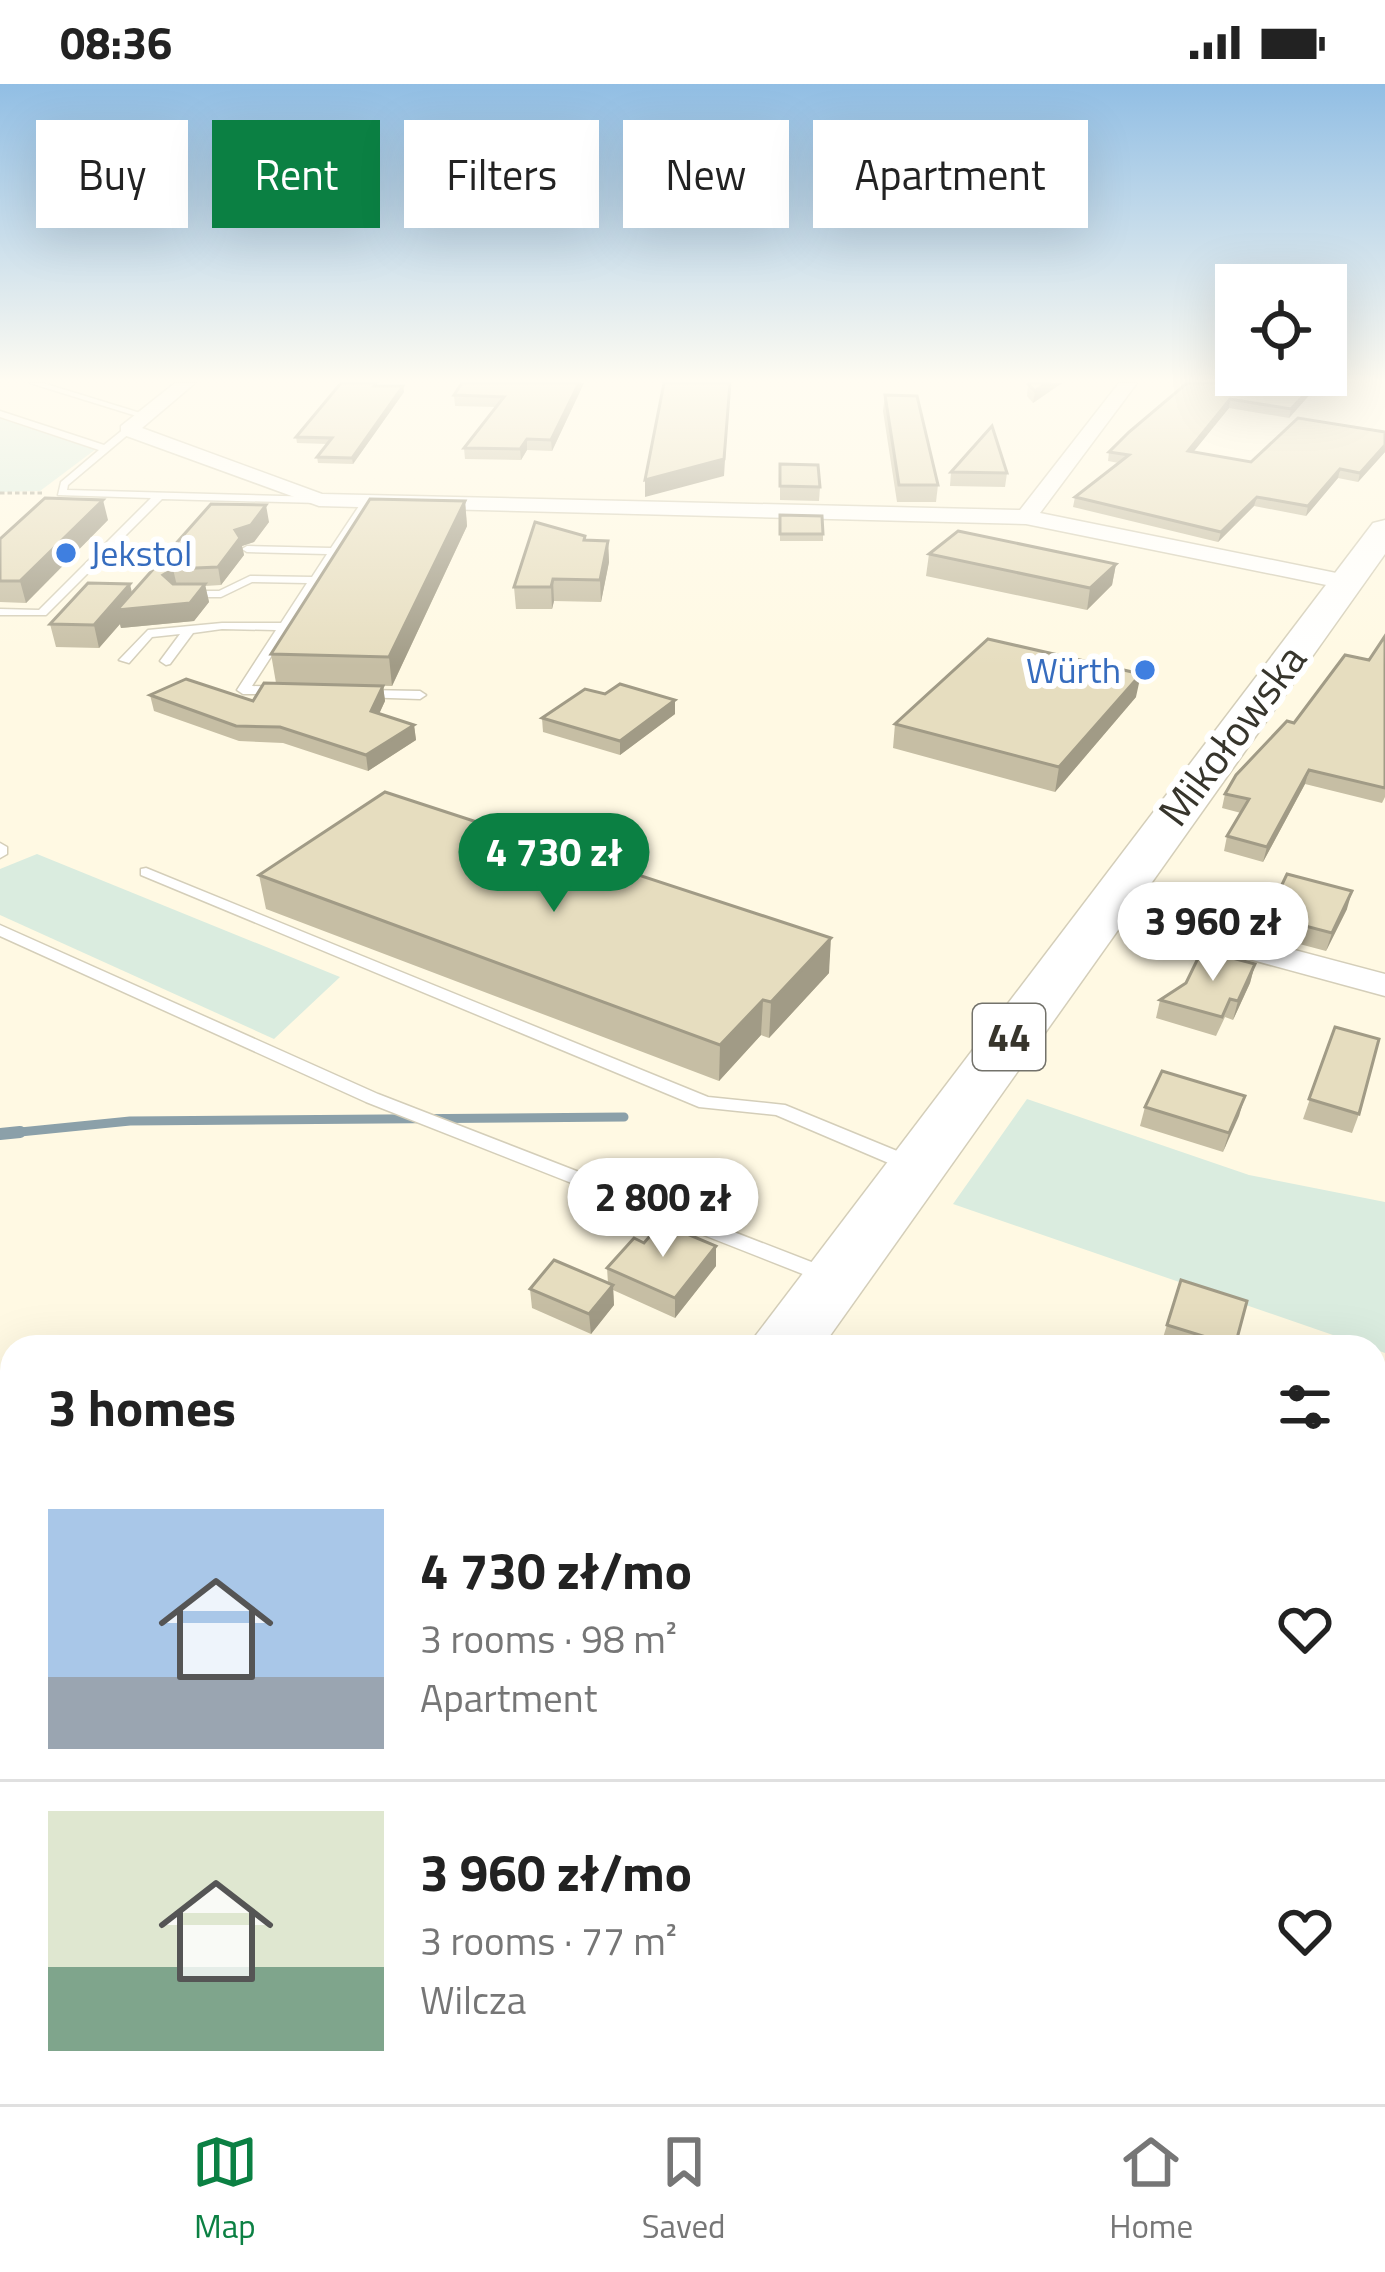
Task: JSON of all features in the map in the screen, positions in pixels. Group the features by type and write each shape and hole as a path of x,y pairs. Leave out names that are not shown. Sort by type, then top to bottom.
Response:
{"main road":[{"name":"Mikołowska","path":"793,1335 1385,530"}],"street":[{"path":"257,477 319,500 1026,517 1346,582"},
{"path":"1026,517 1054,477"},
{"path":"1102,909 1385,985"}],"lane":[{"path":"72,477 61,493 319,500"},
{"path":"0,612 42,614 158,497"},
{"path":"309,692 243,690 366,502"},
{"path":"247,549 334,551"},
{"path":"177,594 221,594 250,579 315,580"},
{"path":"125,660 148,634 284,628"},
{"path":"166,661 190,629"},
{"path":"353,693 420,695"},
{"path":"146,872 705,1103 778,1109 915,1166"},
{"path":"0,930 404,1110 834,1279"}],"path":[{"path":"0,493 61,493"}],"green space":[{"path":"0,477 58,477 40,491 0,492"},
{"path":"37,854 340,977 274,1039 0,915 0,869"},
{"path":"1027,1099 1249,1175 1385,1202 1385,1335 1333,1335 953,1204"}],"building":[{"path":"780,477 819,477 820,487 780,486"},
{"path":"898,477 936,477 938,485 899,485"},
{"path":"1100,477 1333,477 1308,506 1257,497 1221,532 1075,497"},
{"path":"45,498 103,500 20,581 0,581 0,539"},
{"path":"370,499 465,501 389,657 271,654"},
{"path":"211,504 266,505 251,525 235,530 240,538 218,567 173,569 163,575 173,584 205,584 190,603 117,610"},
{"path":"780,515 822,516 823,534 780,534"},
{"path":"535,522 585,536 584,540 608,541 600,580 553,579 551,587 514,587"},
{"path":"958,531 1116,564 1090,588 929,554"},
{"path":"88,583 130,584 94,625 50,624"},
{"path":"1385,636 1385,788 1309,770 1267,847 1227,836 1249,799 1225,794 1236,775 1287,721 1294,723 1345,655 1369,660"},
{"path":"988,639 1141,674 1059,767 895,724"},
{"path":"186,679 253,701 264,683 383,686 371,711 414,725 366,755 280,727 236,726 150,695"},
{"path":"620,684 675,700 620,741 542,718 585,689 605,694"},
{"path":"385,792 831,938 771,1002 763,1000 720,1045 259,875"},
{"path":"1287,874 1352,891 1332,933 1267,916"},
{"path":"1202,950 1255,964 1238,1001 1230,999 1222,1017 1160,1000 1186,983"},
{"path":"1335,1027 1379,1039 1359,1114 1309,1099"},
{"path":"1162,1071 1245,1096 1229,1133 1145,1107"},
{"path":"661,1223 716,1246 675,1298 607,1268 634,1238 644,1243"},
{"path":"554,1260 613,1285 589,1314 530,1289"},
{"path":"1181,1280 1247,1301 1238,1335 1199,1335 1167,1325"}],"waterway":[{"path":"0,1134 130,1121 624,1117"}],"place":[{"name":"Jekstol","path":"66,553"},
{"name":"Würth","path":"1145,670"}]}
